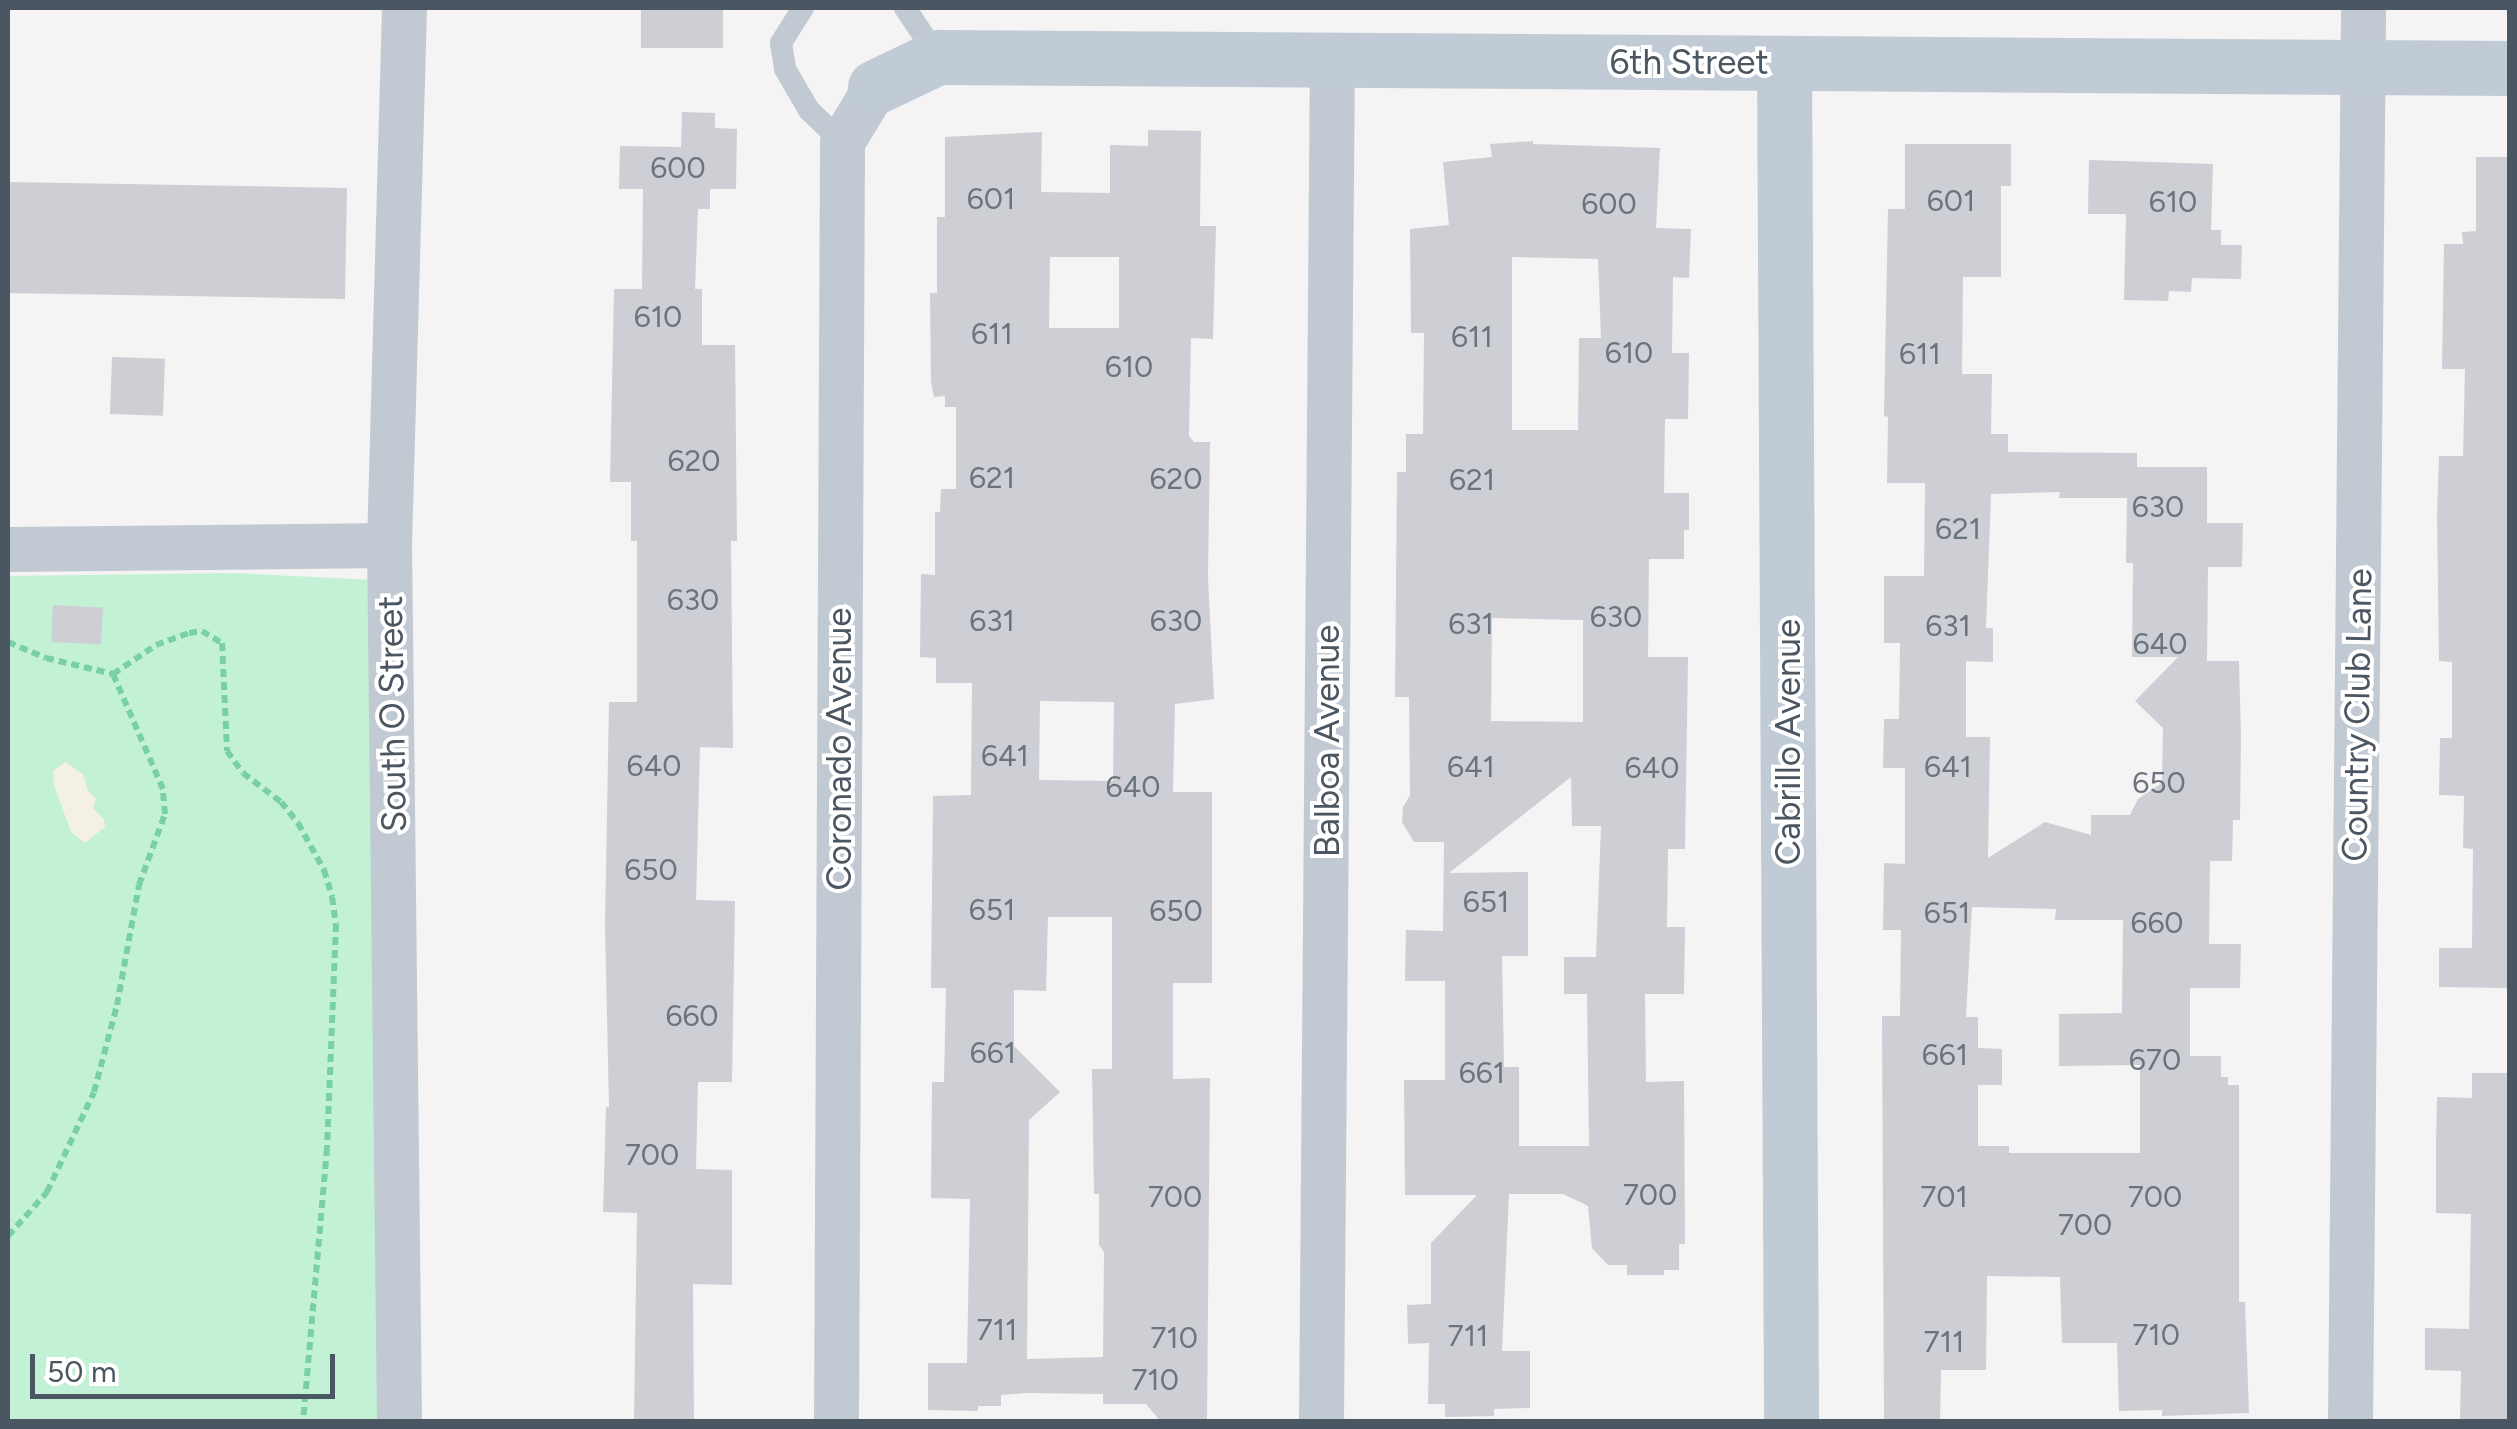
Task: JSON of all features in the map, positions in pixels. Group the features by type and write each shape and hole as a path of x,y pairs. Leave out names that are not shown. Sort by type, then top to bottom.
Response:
{"street":[{"name":"South O Street","path":"398,1422 390,545 404,8"},
{"name":"Country Club Lane","path":"2350,1422 2362,8"},
{"name":"6th Street","path":"875,87 938,57 2510,68"},
{"name":"Balboa Avenue","path":"1322,1422 1332,60"},
{"name":"Cabrillo Avenue","path":"1784,63 1791,1422"},
{"path":"842,142 875,87"},
{"name":"Coronado Avenue","path":"836,1422 842,142"},
{"path":"8,549 390,545"}],"lane":[{"path":"802,8 781,43 785,69 802,100 842,142"},
{"path":"905,8 938,57"}],"path":[{"path":"8,642 46,658 113,674 156,645 189,633 202,631 222,643 226,751 242,774 281,802 298,823 324,870 336,924 327,1148 303,1422"},
{"path":"8,1236 47,1192 94,1092 117,1005 138,884 164,814 163,789 113,674"}],"green space":[{"path":"236,573 373,580 387,1421 8,1421 8,576"}],"sand":[{"path":"65,762 83,774 88,791 96,798 93,808 104,820 105,827 85,843 71,832 54,785 53,771"}],"building":[{"path":"641,8 723,8 723,48 641,48"},
{"path":"682,112 715,113 715,128 737,129 736,189 710,189 710,209 698,209 695,289 702,289 702,345 735,345 737,541 731,541 733,748 700,747 696,900 735,901 732,1082 698,1082 696,1169 732,1170 732,1285 693,1284 694,1422 634,1422 637,1213 603,1212 609,1107 605,925 609,702 637,702 637,541 631,541 631,482 610,482 614,289 642,289 643,189 619,189 620,146 681,147"},
{"path":"1148,130 1201,131 1200,226 1216,226 1213,339 1191,338 1189,436 1194,442 1210,442 1208,577 1214,699 1175,704 1173,792 1212,792 1212,983 1173,983 1173,1079 1210,1078 1207,1422 1161,1422 1146,1404 1103,1404 1103,1394 1001,1395 1001,1406 978,1406 978,1411 928,1410 928,1363 967,1363 970,1199 931,1198 932,1082 944,1082 946,988 931,988 933,796 971,795 972,683 936,683 936,658 920,657 921,574 935,575 935,512 940,512 941,489 956,489 956,407 945,407 945,396 934,397 931,382 930,293 937,293 937,217 945,217 945,137 1042,132 1041,192 1110,193 1110,145 1148,146","holes":["1050,257 1119,257 1119,328 1049,328","1040,701 1114,702 1113,781 1039,780","1048,917 1112,917 1112,1069 1092,1069 1094,1194 1099,1194 1099,1245 1104,1252 1103,1357 1027,1359 1029,1120 1060,1092 1014,1046 1014,990 1046,991"]},
{"path":"1533,141 1660,148 1656,228 1691,229 1689,278 1673,277 1672,353 1689,353 1688,419 1665,419 1664,493 1689,493 1689,530 1684,530 1684,559 1649,559 1648,657 1688,657 1685,849 1668,849 1667,927 1685,927 1684,994 1645,994 1646,1082 1684,1081 1685,1244 1679,1244 1679,1270 1664,1270 1664,1275 1627,1275 1627,1265 1608,1265 1592,1248 1588,1206 1563,1194 1509,1194 1502,1351 1530,1351 1530,1408 1494,1409 1494,1416 1445,1417 1445,1404 1428,1404 1429,1343 1408,1344 1407,1305 1431,1304 1431,1243 1477,1195 1405,1195 1404,1080 1445,1080 1445,981 1405,981 1406,930 1443,931 1444,842 1414,842 1402,822 1403,807 1410,795 1409,697 1395,697 1397,472 1406,472 1406,434 1423,434 1424,333 1411,333 1410,229 1449,225 1443,162 1492,157 1490,144","holes":["1512,257 1598,259 1601,338 1579,338 1578,430 1512,430","1492,618 1583,620 1583,722 1491,721","1571,777 1572,826 1601,826 1596,957 1564,957 1564,994 1587,994 1589,1146 1519,1146 1519,1067 1504,1067 1502,956 1528,956 1528,872 1449,873"]},
{"path":"1905,144 2011,144 2011,186 2001,186 2001,277 1963,277 1962,374 1992,374 1991,434 2008,434 2008,452 2137,453 2137,467 2207,467 2207,523 2243,523 2242,567 2208,567 2207,661 2239,661 2240,820 2233,820 2232,861 2210,861 2209,944 2241,944 2240,988 2190,988 2190,1056 2221,1056 2221,1077 2228,1077 2228,1085 2239,1085 2239,1302 2245,1302 2249,1413 2162,1416 2162,1410 2119,1411 2117,1343 2062,1343 2060,1277 1987,1276 1986,1370 1941,1370 1940,1422 1884,1422 1882,1016 1900,1016 1901,930 1883,930 1884,863 1905,864 1905,768 1883,768 1884,719 1899,719 1900,643 1884,643 1884,576 1924,576 1925,483 1887,483 1888,417 1884,416 1888,209 1905,209","holes":["2060,492 2059,498 2127,498 2126,563 2133,563 2132,657 2178,657 2135,701 2163,728 2162,783 2138,799 2130,815 2091,815 2091,835 2045,822 1988,858 1990,737 1966,737 1966,661 1993,662 1993,628 1986,628 1991,494","1972,907 2056,909 2055,920 2123,920 2122,1013 2059,1014 2059,1066 2140,1065 2140,1153 2009,1153 2009,1146 1978,1146 1978,1085 2002,1085 2002,1049 1978,1048 1978,1017 1966,1017"]},
{"path":"2476,157 2510,157 2510,988 2439,987 2439,948 2472,948 2473,849 2463,848 2464,796 2439,795 2440,738 2452,738 2452,662 2439,661 2437,516 2439,456 2463,456 2465,369 2442,369 2444,244 2463,244 2462,232 2476,231"},
{"path":"2089,160 2213,164 2211,230 2221,230 2221,245 2242,245 2241,279 2192,278 2191,292 2169,291 2168,301 2124,300 2126,214 2088,214"},
{"path":"8,182 347,188 345,299 8,293"},
{"path":"112,357 165,359 163,416 110,414"},
{"path":"53,605 103,608 101,645 51,642"},
{"path":"2472,1073 2510,1073 2510,1420 2460,1420 2461,1371 2425,1370 2425,1328 2469,1329 2471,1214 2436,1213 2436,1143 2437,1097 2472,1098"}]}
